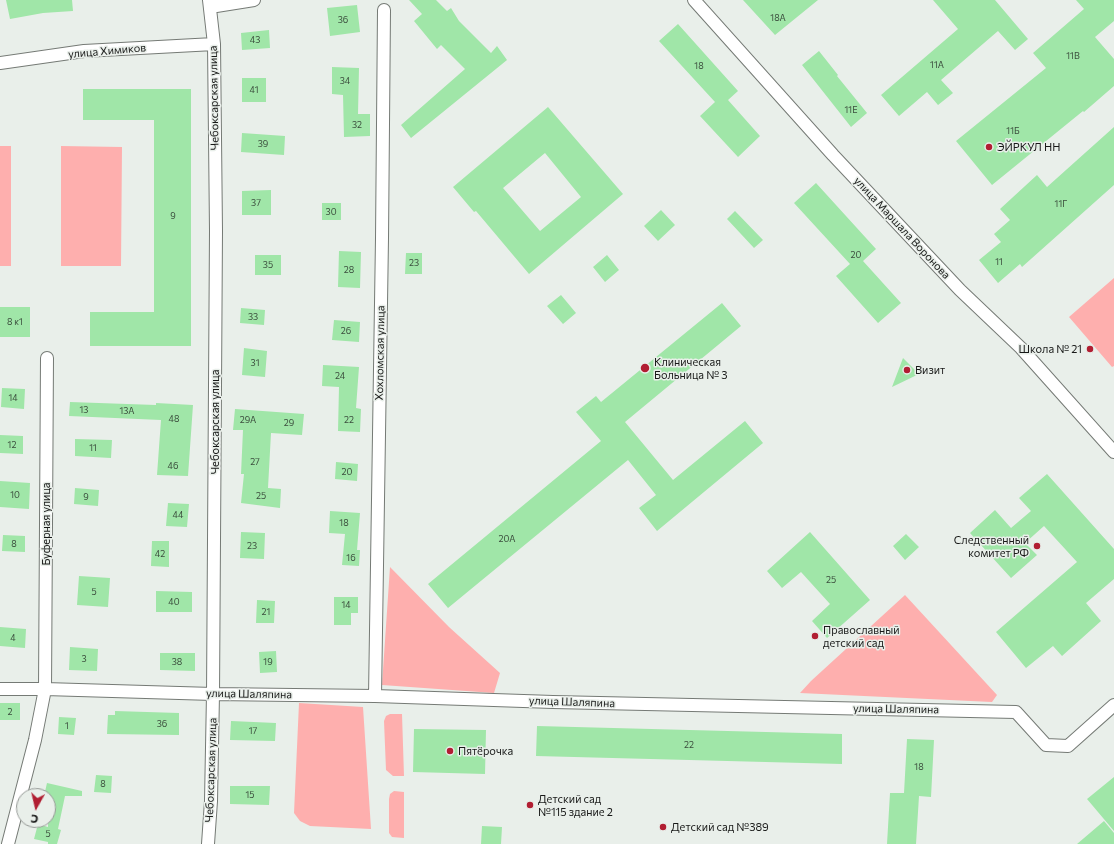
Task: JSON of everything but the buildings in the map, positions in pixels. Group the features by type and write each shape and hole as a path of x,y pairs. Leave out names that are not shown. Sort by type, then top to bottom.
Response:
{"street":[{"path":"209,4 254,0"},
{"name":"улица Маршала Воронова","path":"694,0 833,156 960,290 1022,348 1114,452"},
{"name":"Чебоксарская улица","path":"208,844 211,801 213,694 216,231 214,44 209,4"},
{"name":"Хохломская улица","path":"375,696 384,10"},
{"name":"улица Химиков","path":"0,63 84,52 214,44"},
{"name":"Буферная улица","path":"8,844 35,740 45,689 47,358"},
{"name":"улица Шаляпина","path":"0,690 45,689 213,694 375,696 576,703 1016,712 1046,745 1068,746 1114,705"}],"shaded area":[{"path":"0,146 11,146 11,266 0,266"},
{"path":"61,146 122,147 121,266 61,266"},
{"path":"1114,278 1114,366 1112,367 1069,317"},
{"path":"390,567 449,627 500,673 494,693 382,685"},
{"path":"905,595 997,695 992,702 800,693 811,681"},
{"path":"299,703 363,707 371,829 310,826 300,821 294,813"},
{"path":"390,714 402,714 404,776 393,776 386,770 384,721 386,716"},
{"path":"394,791 404,792 404,838 392,837 389,833 389,799 390,794"}],"place":[{"name":"ЭЙРКУЛ НН","path":"989,147"},
{"name":"Школа № 21","path":"1090,349"},
{"name":"Клиническая Больница № 3","path":"645,368"},
{"name":"Визит","path":"907,370"},
{"name":"Следственный комитет РФ","path":"1037,546"},
{"name":"Православный детский сад","path":"815,636"},
{"name":"Пятёрочка","path":"450,751"},
{"name":"Детский сад №115 здание 2","path":"530,805"},
{"name":"Детский сад №389","path":"663,827"}]}
